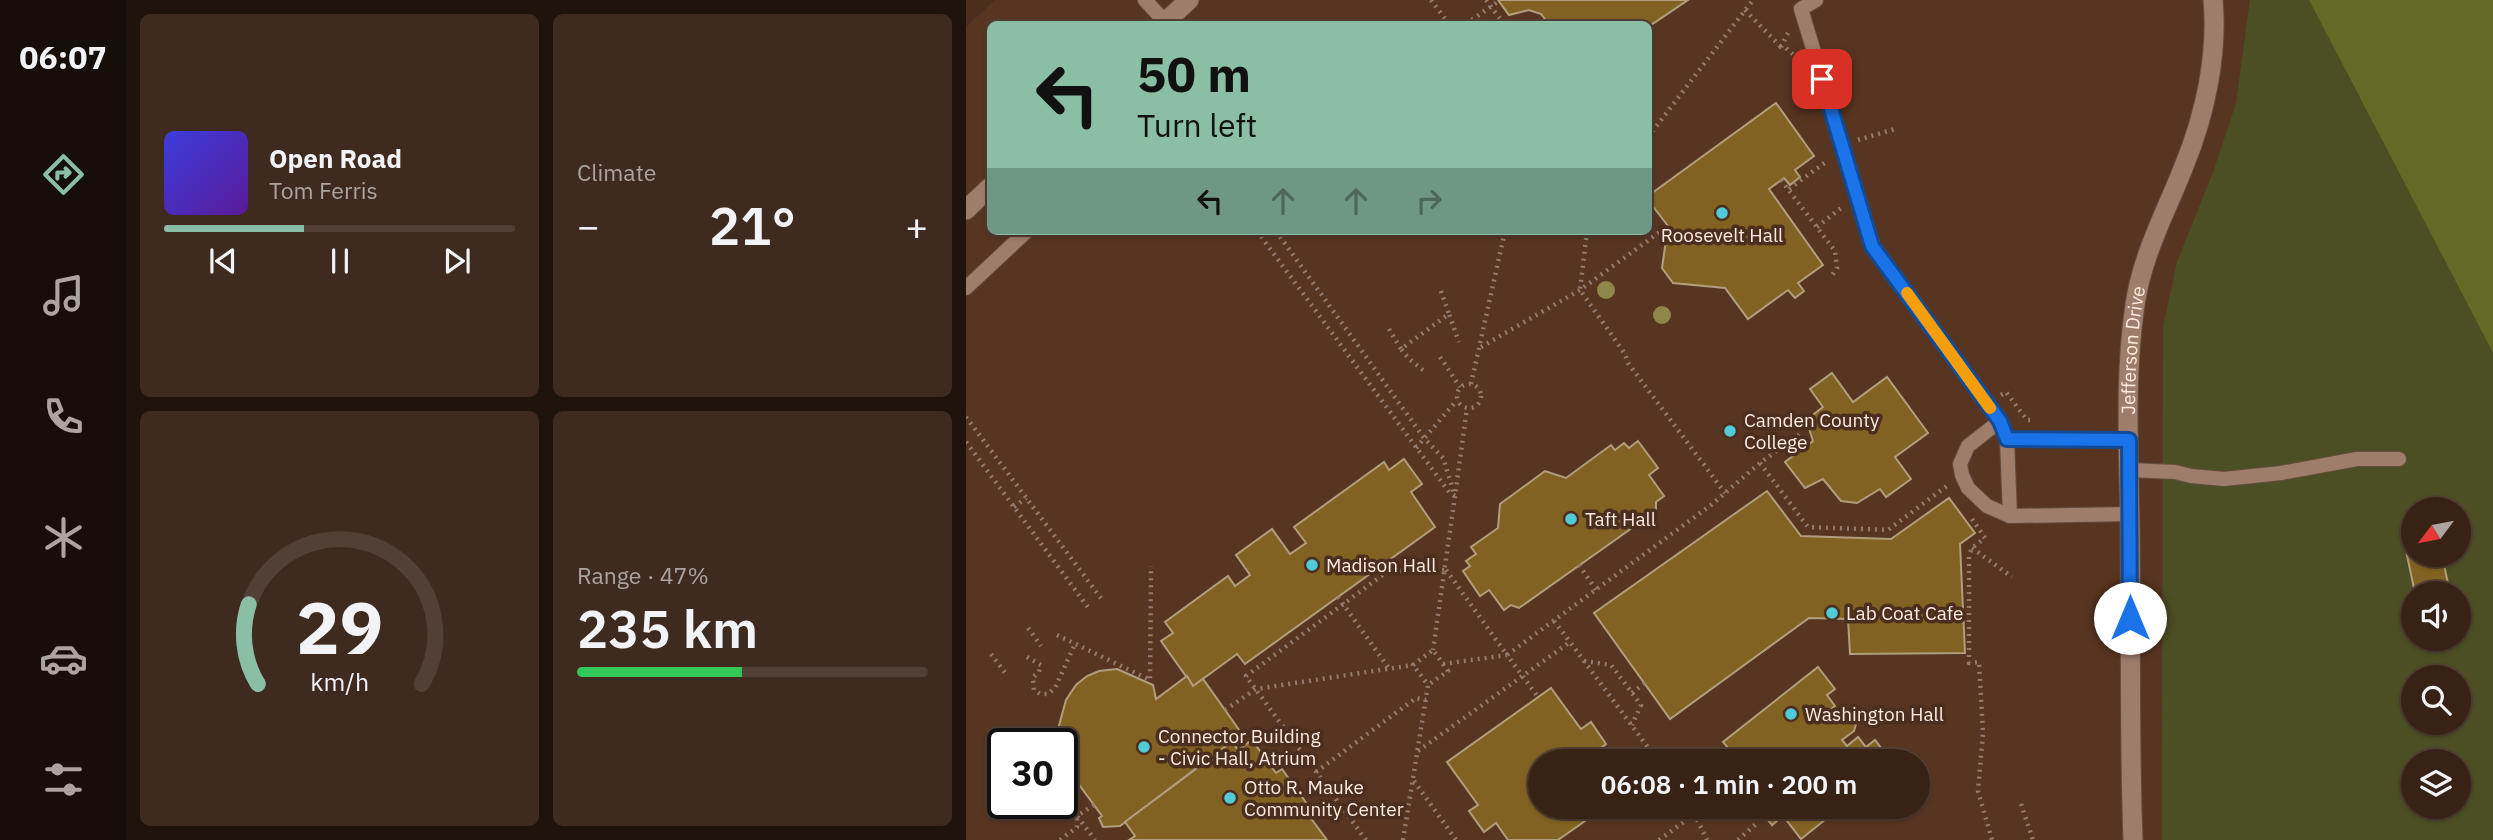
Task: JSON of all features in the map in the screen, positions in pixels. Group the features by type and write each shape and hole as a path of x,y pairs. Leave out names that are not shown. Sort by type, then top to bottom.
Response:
{"street":[{"path":"1168,21 1189,0"},
{"name":"Jefferson Drive","path":"2133,840 2129,470 2131,343 2135,304 2144,266 2199,121 2210,66 2213,0"},
{"path":"966,210 987,190"}],"lane":[{"path":"1145,0 1162,21"},
{"path":"1816,0 1801,9 1872,246 2000,421 2007,439 2010,516"},
{"path":"966,288 1023,235"},
{"path":"2000,421 1968,446 1960,464 1965,482 1977,499 2010,516 2130,514"},
{"path":"2007,439 2129,440"},
{"path":"2129,470 2175,472 2224,479 2281,473 2357,459 2399,459"}],"path":[{"path":"1431,0 1447,21"},
{"path":"1486,0 1502,21"},
{"path":"1652,132 1753,0"},
{"path":"1470,21 1499,1"},
{"path":"1745,10 1781,47"},
{"path":"1782,180 1835,251 1837,268 1831,277"},
{"path":"1480,347 1580,290 1668,226"},
{"path":"1260,235 1416,448 1449,492 1455,496"},
{"path":"1279,235 1424,438 1443,458 1455,496"},
{"path":"1471,384 1504,235"},
{"path":"1587,235 1580,290 1636,373 1726,493"},
{"path":"1441,291 1459,342"},
{"path":"1401,349 1449,314"},
{"path":"1389,329 1409,359 1423,370"},
{"path":"1440,356 1460,387"},
{"path":"1471,384 1480,389 1481,399 1474,407 1468,408 1460,404 1457,392 1460,387 1471,384"},
{"path":"1987,403 2006,392 2027,420 2040,420"},
{"path":"1416,448 1457,399"},
{"path":"1225,710 1256,689 1413,665 1433,650 1468,408"},
{"path":"966,417 1102,601"},
{"path":"1443,664 1507,655 1801,434"},
{"path":"966,442 1090,610"},
{"path":"1760,463 1808,527 1888,530 1949,487 1946,479"},
{"path":"1014,507 1027,498"},
{"path":"1971,517 1985,538 1972,548 1969,555 1969,663 1979,662 1983,733 1978,791 1992,840"},
{"path":"1972,548 2012,578"},
{"path":"1960,556 1969,555"},
{"path":"1579,565 1596,590"},
{"path":"1057,635 1150,680 1151,566"},
{"path":"1366,840 1246,676 1388,571 1446,570"},
{"path":"1446,570 1538,697"},
{"path":"1338,597 1390,670"},
{"path":"1554,621 1649,749"},
{"path":"1028,628 1041,646"},
{"path":"1418,751 1570,642"},
{"path":"1027,657 1041,665 1039,672 1033,677 1034,690 1048,694 1055,688 1075,644"},
{"path":"1428,685 1448,671 1433,650"},
{"path":"991,654 1006,674"},
{"path":"1584,661 1611,665 1641,705 1632,726"},
{"path":"1403,840 1428,685 1413,665"},
{"path":"1632,693 1645,683"},
{"path":"1316,772 1416,698 1426,700"},
{"path":"1413,780 1456,840"},
{"path":"2021,804 2033,840"},
{"path":"1078,815 1094,805"},
{"path":"1078,817 1095,840"},
{"path":"1060,840 1077,827 1077,819"},
{"path":"1659,840 1688,819"},
{"path":"1698,819 1707,840"},
{"path":"1738,840 1756,824"}],"shaded area":[{"name":"Camden County College","path":"995,0 2309,0 2493,353 2493,840 966,840 966,27"}],"green space":[{"path":"2250,0 2309,0 2493,353 2493,840 2162,840 2163,327 2177,262 2213,172 2236,103"},
{"path":"2309,0 2493,0 2493,353"}],"building":[{"path":"1498,0 1688,0 1652,24 1652,21 1547,21 1541,14 1529,10 1509,15"},
{"name":"Roosevelt Hall","path":"1776,103 1814,156 1795,170 1800,177 1790,185 1784,178 1769,189 1823,265 1798,283 1804,291 1795,298 1788,290 1748,319 1725,288 1673,283 1662,268 1668,226 1652,205 1652,193"},
{"path":"1832,373 1853,402 1887,377 1928,433 1895,457 1911,479 1886,497 1880,489 1857,503 1841,501 1823,479 1805,488 1785,462 1813,441 1808,425 1810,417 1823,407 1810,389"},
{"name":"Taft Hall","path":"1638,441 1658,468 1649,475 1664,496 1656,502 1656,511 1519,608 1511,605 1504,610 1489,590 1480,596 1463,571 1470,566 1466,561 1476,554 1471,547 1498,528 1500,504 1545,471 1566,478 1611,445 1615,450 1624,443 1629,448"},
{"name":"Madison Hall","path":"1404,459 1422,484 1411,492 1435,527 1245,664 1237,654 1193,686 1161,641 1173,633 1165,622 1228,576 1235,586 1250,575 1236,555 1272,529 1290,554 1306,543 1294,527 1384,462 1389,470"},
{"path":"1767,491 1801,536 1891,539 1949,498 1975,533 1960,544 1965,653 1850,654 1848,619 1809,618 1670,719 1594,613"},
{"path":"2409,567 2445,567 2447,581 2412,581"},
{"name":"Washington Hall","path":"1818,667 1835,689 1827,695 1835,706 1823,716 1829,723 1842,713 1851,715 1856,724 1854,731 1842,740 1847,746 1858,737 1866,747 1875,740 1882,749 1729,749 1723,742"},
{"name":"Connector Building - Civic Hall, Atrium","path":"1117,669 1153,685 1156,699 1187,676 1193,686 1203,679 1242,734 1120,826 1103,827 1099,818 1102,816 1078,783 1078,728 1058,728 1066,700 1076,685 1099,671"},
{"path":"1551,688 1581,729 1591,722 1606,744 1602,749 1528,749 1528,819 1588,819 1558,840 1508,840 1496,823 1484,832 1469,811 1478,805 1447,762"},
{"name":"Otto R. Mauke Community Center","path":"1252,740 1276,773 1282,769 1310,808 1307,813 1327,840 1129,840 1135,836 1125,822 1232,742 1238,750"},
{"path":"1767,819 1779,819 1772,825"},
{"path":"1785,819 1826,819 1801,839"}],"slow traffic":[{"path":"1907,293 1990,408"}],"place":[{"name":"Roosevelt Hall","path":"1722,213"},
{"name":"Camden County College","path":"1730,431"},
{"name":"Taft Hall","path":"1571,519"},
{"name":"Madison Hall","path":"1312,565"},
{"name":"Lab Coat Cafe","path":"1832,613"},
{"name":"Washington Hall","path":"1791,714"},
{"name":"Connector Building - Civic Hall, Atrium","path":"1144,747"},
{"name":"Otto R. Mauke Community Center","path":"1230,798"}],"route":[{"path":"1822,79 1872,246 2000,421 2007,439 2129,440 2130,618"}]}
